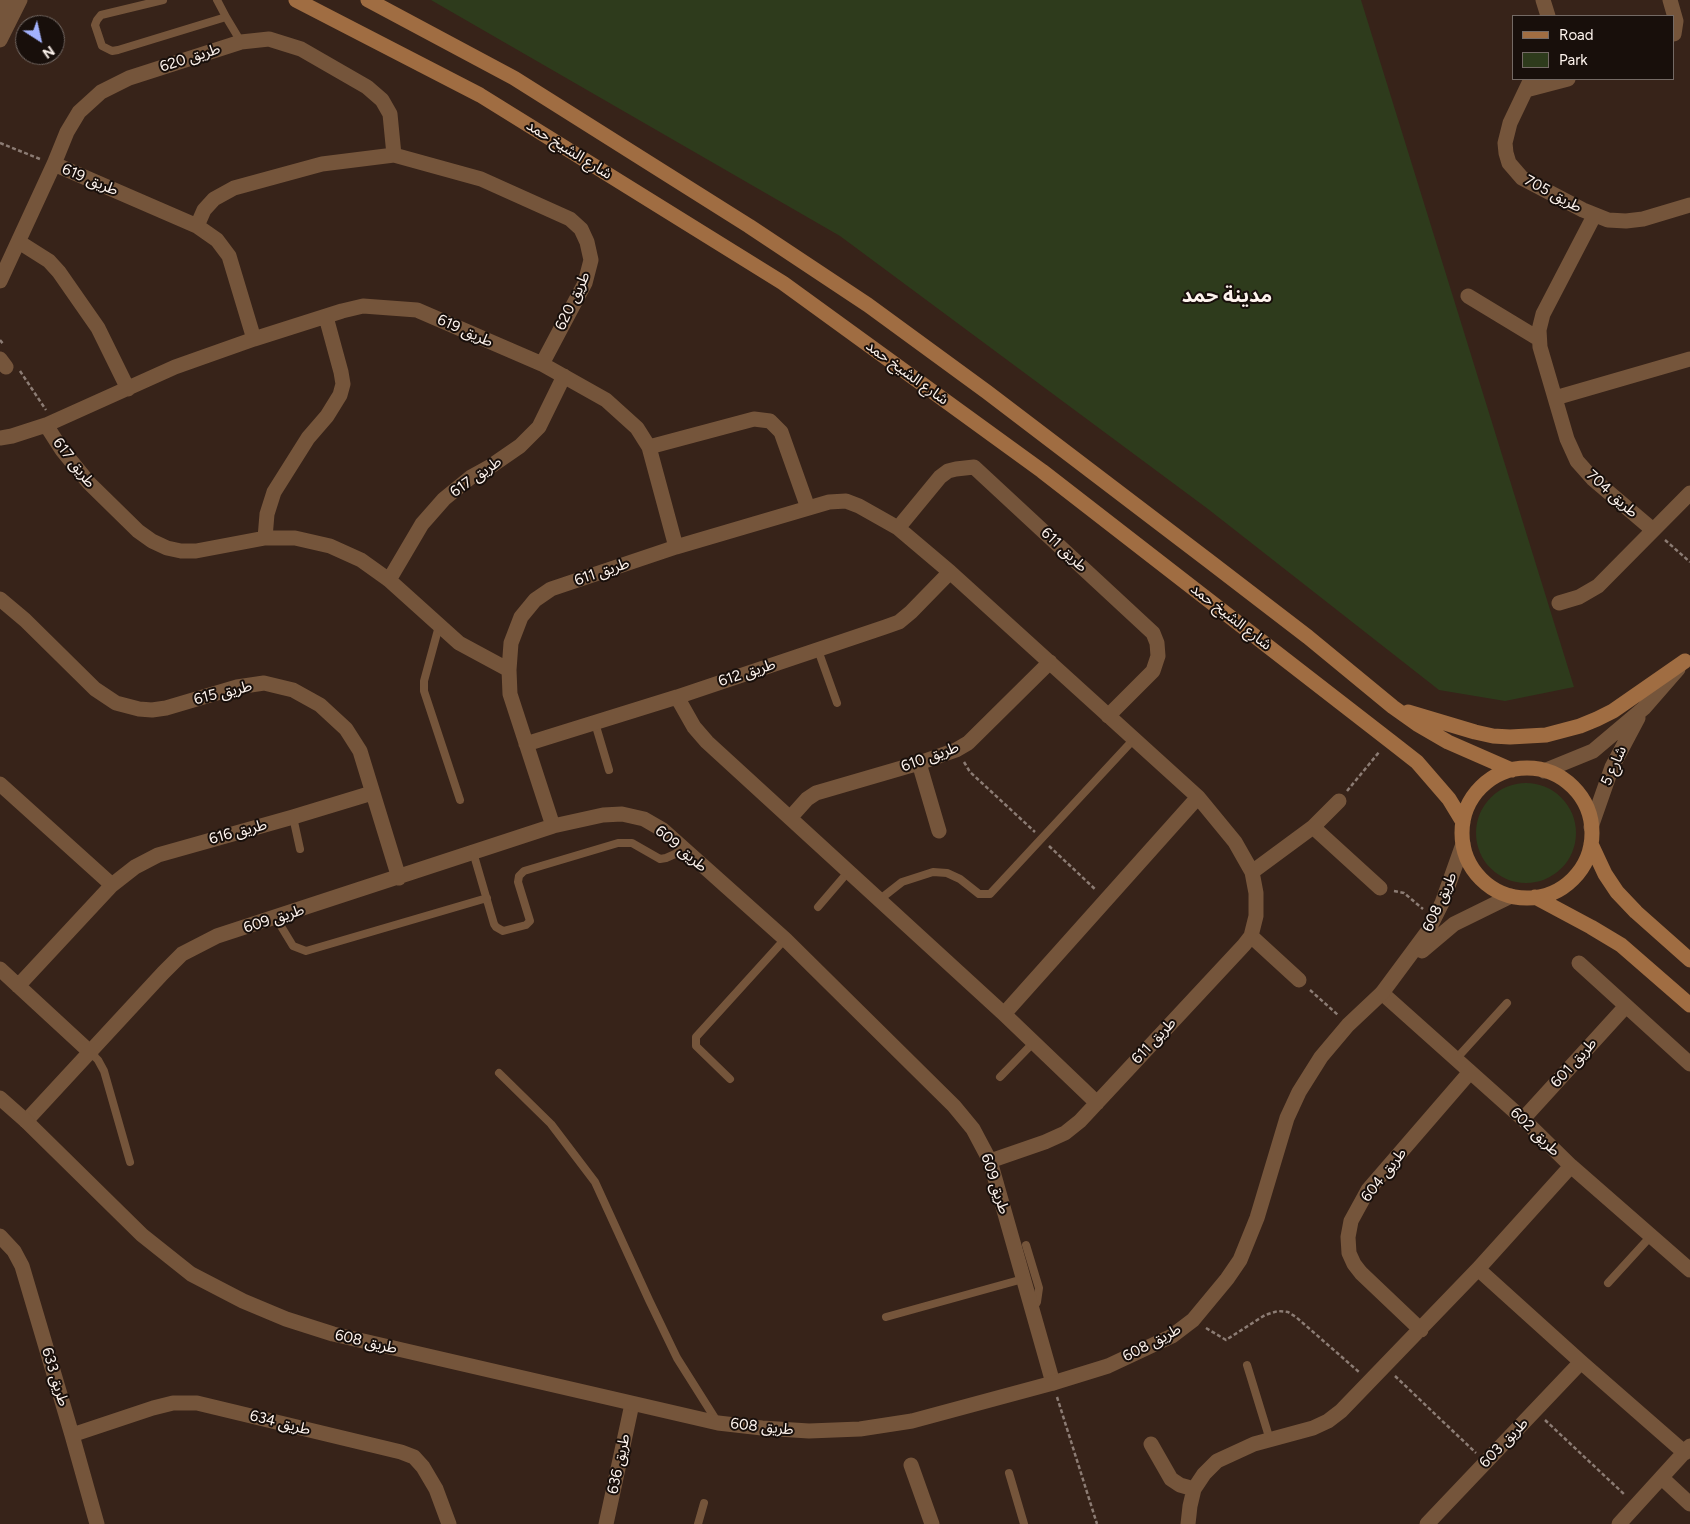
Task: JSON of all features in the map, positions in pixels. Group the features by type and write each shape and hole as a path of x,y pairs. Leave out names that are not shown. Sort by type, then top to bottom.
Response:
{"main road":[{"name":"شارع الشيخ حمد","path":"296,0 480,95 783,283 1042,471 1417,762 1449,799 1463,822"},
{"name":"شارع الشيخ حمد","path":"368,0 514,78 748,226 868,305 987,392 1308,637 1393,707 1448,742 1512,770"},
{"path":"1393,707 1493,736 1546,735 1597,720 1688,659"},
{"path":"1532,768 1544,771 1563,779 1580,795 1590,816 1592,828 1591,844 1582,866 1567,884 1552,893 1535,897 1511,896 1492,888 1484,882 1470,865 1463,844 1463,822 1472,799 1480,789 1495,777 1512,770 1532,768"},
{"path":"1591,844 1605,874 1617,892 1636,912 1690,960"},
{"path":"1535,897 1621,945 1690,1005"}],"street":[{"path":"0,19 7,0"},
{"path":"0,40 20,0"},
{"path":"1543,0 1548,15"},
{"path":"1670,0 1674,15"},
{"name":"طريق 620","path":"0,281 67,132 79,112 100,92 129,78 241,42 269,40 301,49 367,87 382,100 390,114 394,155"},
{"path":"1528,84 1560,80"},
{"name":"طريق 705","path":"1528,84 1507,133 1506,153 1509,163 1522,178 1594,216 1608,220 1644,219 1690,205"},
{"name":"طريق 620","path":"197,226 204,210 214,199 234,188 322,164 394,155 481,179 570,218 580,229 587,242 590,260 585,283 542,364"},
{"name":"طريق 619","path":"54,164 197,226 217,240 229,256 254,339"},
{"name":"طريق 704","path":"1594,216 1543,314 1539,339 1541,354 1567,439 1577,461 1594,479 1653,530"},
{"path":"19,242 49,261 59,272 98,328 128,389"},
{"path":"1468,296 1539,339"},
{"name":"طريق 619","path":"0,438 12,436 50,423 176,367 254,339 342,311 363,306 417,310 542,364 606,400 637,428 649,447 676,547"},
{"path":"265,538 268,514 274,492 308,438 327,416 340,395 343,384 341,372 326,317"},
{"path":"1555,398 1690,359"},
{"name":"طريق 617","path":"389,580 422,524 444,499 471,477 520,446 539,427 564,376"},
{"path":"649,447 754,419 770,421 781,432 808,508"},
{"name":"طريق 617","path":"50,423 62,450 88,483 138,531 152,541 167,548 181,551 196,551 265,538 295,538 330,546 361,560 389,580 459,643 509,670"},
{"name":"طريق 611","path":"898,528 940,477 948,471 974,467 1152,633 1157,644 1158,656 1153,671 1108,716"},
{"path":"1560,603 1580,597 1598,586 1690,493"},
{"name":"طريق 611","path":"552,826 510,694 511,644 521,617 535,600 552,589 676,547 829,502 846,502 859,506 898,528 950,572 1198,797 1235,842 1252,872 1256,916 1251,936 1244,946 1080,1121 1065,1133 1045,1142 990,1161"},
{"name":"طريق 612","path":"526,744 677,697 899,622 912,612 950,572"},
{"name":"طريق 615","path":"0,599 25,620 95,689 116,703 152,710 236,687 264,683 293,690 320,705 346,729 360,751 398,878"},
{"name":"شارع 5","path":"1544,771 1593,751 1644,708 1688,659"},
{"name":"طريق 610","path":"790,818 807,799 816,793 919,763 956,750 968,743 1050,662"},
{"path":"677,697 694,727 707,742 1004,1014 1097,1103"},
{"name":"شارع 5","path":"1592,828 1612,767 1644,708"},
{"path":"919,763 939,831"},
{"path":"0,784 112,885"},
{"name":"طريق 616","path":"18,986 112,885 135,867 158,854 372,793"},
{"path":"1004,1014 1198,797"},
{"path":"1252,872 1313,827 1339,801"},
{"name":"طريق 609","path":"26,1121 182,954 218,936 552,826 603,815 622,814 644,818 663,830 785,939 954,1106 973,1129 990,1161 1053,1383"},
{"path":"1313,827 1380,888"},
{"name":"طريق 608","path":"0,1098 26,1121 142,1235 190,1274 243,1301 286,1319 333,1334 718,1423 810,1431 860,1429 912,1421 1053,1383 1108,1366 1172,1336 1193,1320 1240,1260 1257,1218 1287,1118 1299,1092 1321,1057 1348,1024 1382,993 1428,931 1442,903 1463,844"},
{"name":"طريق 608","path":"1393,980 1434,940 1454,924 1511,896"},
{"path":"1251,936 1299,980"},
{"path":"1579,963 1690,1064"},
{"path":"0,969 91,1053"},
{"name":"طريق 602","path":"1382,993 1523,1119 1572,1166 1690,1270"},
{"name":"طريق 601","path":"1523,1119 1626,1006"},
{"name":"طريق 604","path":"1420,1330 1354,1264 1349,1253 1348,1237 1351,1221 1368,1190 1470,1072"},
{"path":"1188,1524 1194,1489 1204,1474 1217,1461 1254,1444 1313,1428 1341,1411 1478,1269 1572,1166"},
{"name":"طريق 633","path":"0,1236 14,1251 22,1266 97,1524"},
{"path":"1478,1269 1581,1362 1687,1450 1618,1524"},
{"name":"طريق 603","path":"1427,1524 1581,1362"},
{"name":"طريق 634","path":"72,1435 153,1408 173,1403 197,1403 401,1452 414,1457 423,1467 436,1489 449,1524"},
{"name":"طريق 636","path":"609,1523 632,1404"},
{"path":"1151,1444 1171,1479 1180,1485 1194,1489"},
{"path":"911,1465 932,1524"},
{"path":"1662,1478 1690,1504"}],"lane":[{"path":"162,0 101,16 95,25 102,46 106,49 118,50 226,17"},
{"path":"217,0 241,42"},
{"path":"438,626 424,681 424,691 460,800"},
{"path":"818,650 837,702"},
{"path":"595,722 609,770"},
{"path":"879,900 902,882 933,872 947,873 960,879 979,894 990,894 1134,739"},
{"path":"293,817 300,849"},
{"path":"473,852 496,927 499,930 506,930 526,925 530,921 518,882 519,876 524,871 618,842 632,843 660,859 684,850"},
{"path":"818,907 848,872"},
{"path":"276,918 293,946 306,951 487,898"},
{"path":"730,1079 696,1046 696,1037 785,939"},
{"path":"1456,1059 1506,1003"},
{"path":"1000,1077 1034,1043"},
{"path":"91,1053 98,1060 104,1071 130,1162"},
{"path":"499,1073 551,1124 595,1182 677,1358 718,1423"},
{"path":"1608,1283 1651,1236"},
{"path":"1026,1245 1040,1288 1037,1302 1032,1311"},
{"path":"886,1317 1023,1279"},
{"path":"1247,1365 1270,1440"},
{"path":"1009,1474 1024,1524"},
{"path":"698,1524 704,1503"}],"path":[{"path":"0,143 54,164"},
{"path":"0,340 7,360 50,423"},
{"path":"1653,530 1690,562"},
{"path":"1339,801 1389,740"},
{"path":"956,750 970,772 1106,900"},
{"path":"1380,888 1404,893 1434,918"},
{"path":"1299,980 1348,1024"},
{"path":"1193,1320 1226,1340 1265,1315 1278,1311 1288,1312 1370,1381"},
{"path":"1385,1366 1486,1462"},
{"path":"1053,1383 1097,1524"},
{"path":"1535,1410 1636,1506"}],"green space":[{"path":"431,0 1361,0 1574,687 1505,701 1439,690 1208,509 840,236"},
{"path":"1526,783 1545,787 1561,798 1572,814 1576,833 1572,852 1561,868 1545,879 1526,883 1507,879 1491,868 1480,852 1476,833 1480,814 1491,798 1507,787"}],"district":[{"name":"مدينة حمد","path":"1227,296"}]}
